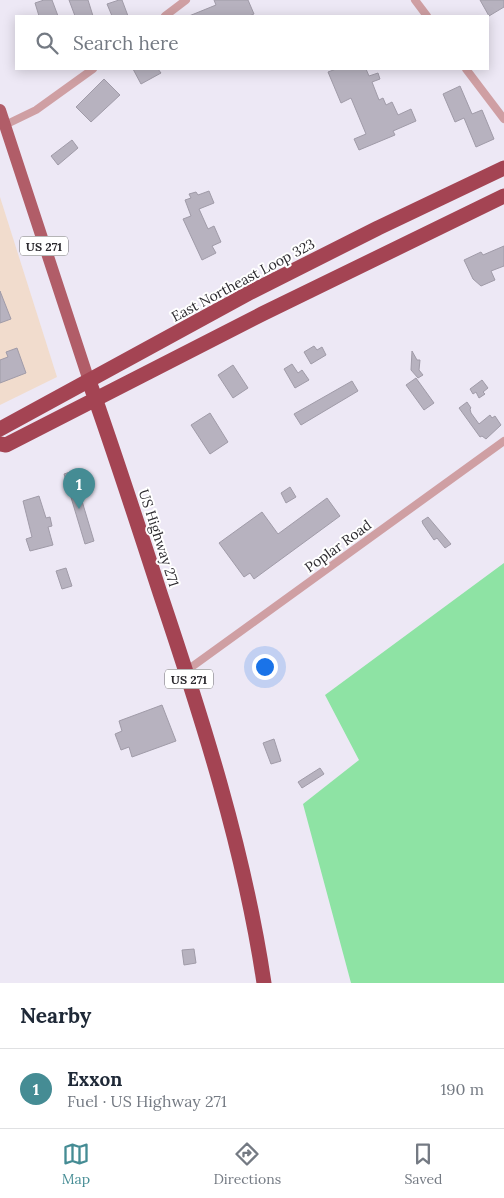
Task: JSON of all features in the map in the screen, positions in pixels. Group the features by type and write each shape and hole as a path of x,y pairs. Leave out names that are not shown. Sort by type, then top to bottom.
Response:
{"highway":[{"name":"East Northeast Loop 323","path":"0,429 252,292 378,228 504,168"},
{"path":"0,444 6,445 262,314 504,196"},
{"path":"378,228 390,251"},
{"path":"252,292 262,314"},
{"name":"US Highway 271","path":"89,381 186,671 216,768 238,848 252,910 264,983"}],"main road":[{"name":"US Highway 271","path":"0,110 89,381"}],"street":[{"path":"166,15 186,0"},
{"path":"415,0 426,15"},
{"path":"5,125 36,110 92,70"},
{"path":"467,70 504,119"},
{"name":"Poplar Road","path":"186,671 504,441"}],"shaded area":[{"path":"0,197 57,377 0,405"}],"green space":[{"path":"504,563 504,983 351,983 303,804 359,760 325,695"}],"building":[{"path":"52,0 58,15 39,15 35,3"},
{"path":"69,0 88,0 93,15 75,15"},
{"path":"122,0 128,15 112,15 107,4"},
{"path":"214,0 248,0 254,14 191,15 216,5"},
{"path":"480,0 504,0 504,7 488,15"},
{"path":"134,70 159,70 161,73 141,84"},
{"path":"333,70 366,70 369,76 378,73 380,79 372,82 379,100 383,98 386,105 392,102 398,115 411,109 416,121 393,131 395,135 359,150 354,139 366,134 351,98 341,103 328,72"},
{"path":"104,79 120,95 91,122 76,107"},
{"path":"460,86 472,114 482,110 494,139 476,147 464,118 455,122 443,94"},
{"path":"72,140 78,148 58,165 51,156"},
{"path":"209,191 214,203 199,209 208,229 214,226 221,242 212,246 216,253 202,260 183,219 191,216 185,200 191,198 189,194 196,192 198,195"},
{"path":"504,246 504,266 491,271 495,280 481,286 473,279 464,260 481,252 483,255"},
{"path":"0,291 11,319 0,323"},
{"path":"314,346 317,350 322,347 326,355 311,364 304,352"},
{"path":"17,348 26,373 0,383 0,360 8,357 6,352"},
{"path":"412,351 417,360 420,360 419,370 423,375 418,378 411,370"},
{"path":"292,364 298,373 302,370 309,380 295,388 284,369"},
{"path":"233,365 248,388 233,398 218,375"},
{"path":"416,378 434,403 424,410 406,385"},
{"path":"482,380 488,388 483,392 485,394 479,398 476,392 473,394 470,389"},
{"path":"352,381 358,391 301,425 294,414"},
{"path":"467,402 471,408 471,413 479,424 490,415 492,418 495,416 501,425 486,439 482,436 480,437 459,408"},
{"path":"210,413 228,442 210,454 191,425"},
{"path":"73,471 94,541 85,544 64,474"},
{"path":"290,487 296,497 286,503 281,493"},
{"path":"39,496 46,518 50,517 52,526 48,527 53,545 30,551 26,539 32,537 23,501"},
{"path":"327,498 340,516 254,579 250,573 244,577 219,543 262,512 278,534"},
{"path":"428,517 451,544 445,548 437,538 434,540 422,521"},
{"path":"66,568 72,586 62,589 56,571"},
{"path":"162,705 176,741 132,757 129,747 121,750 115,734 122,731 119,721"},
{"path":"274,739 281,761 271,764 263,743"},
{"path":"320,768 324,774 302,788 298,782"},
{"path":"194,949 196,963 184,965 182,950"}],"place":[{"name":"Exxon","path":"79,509"}]}
